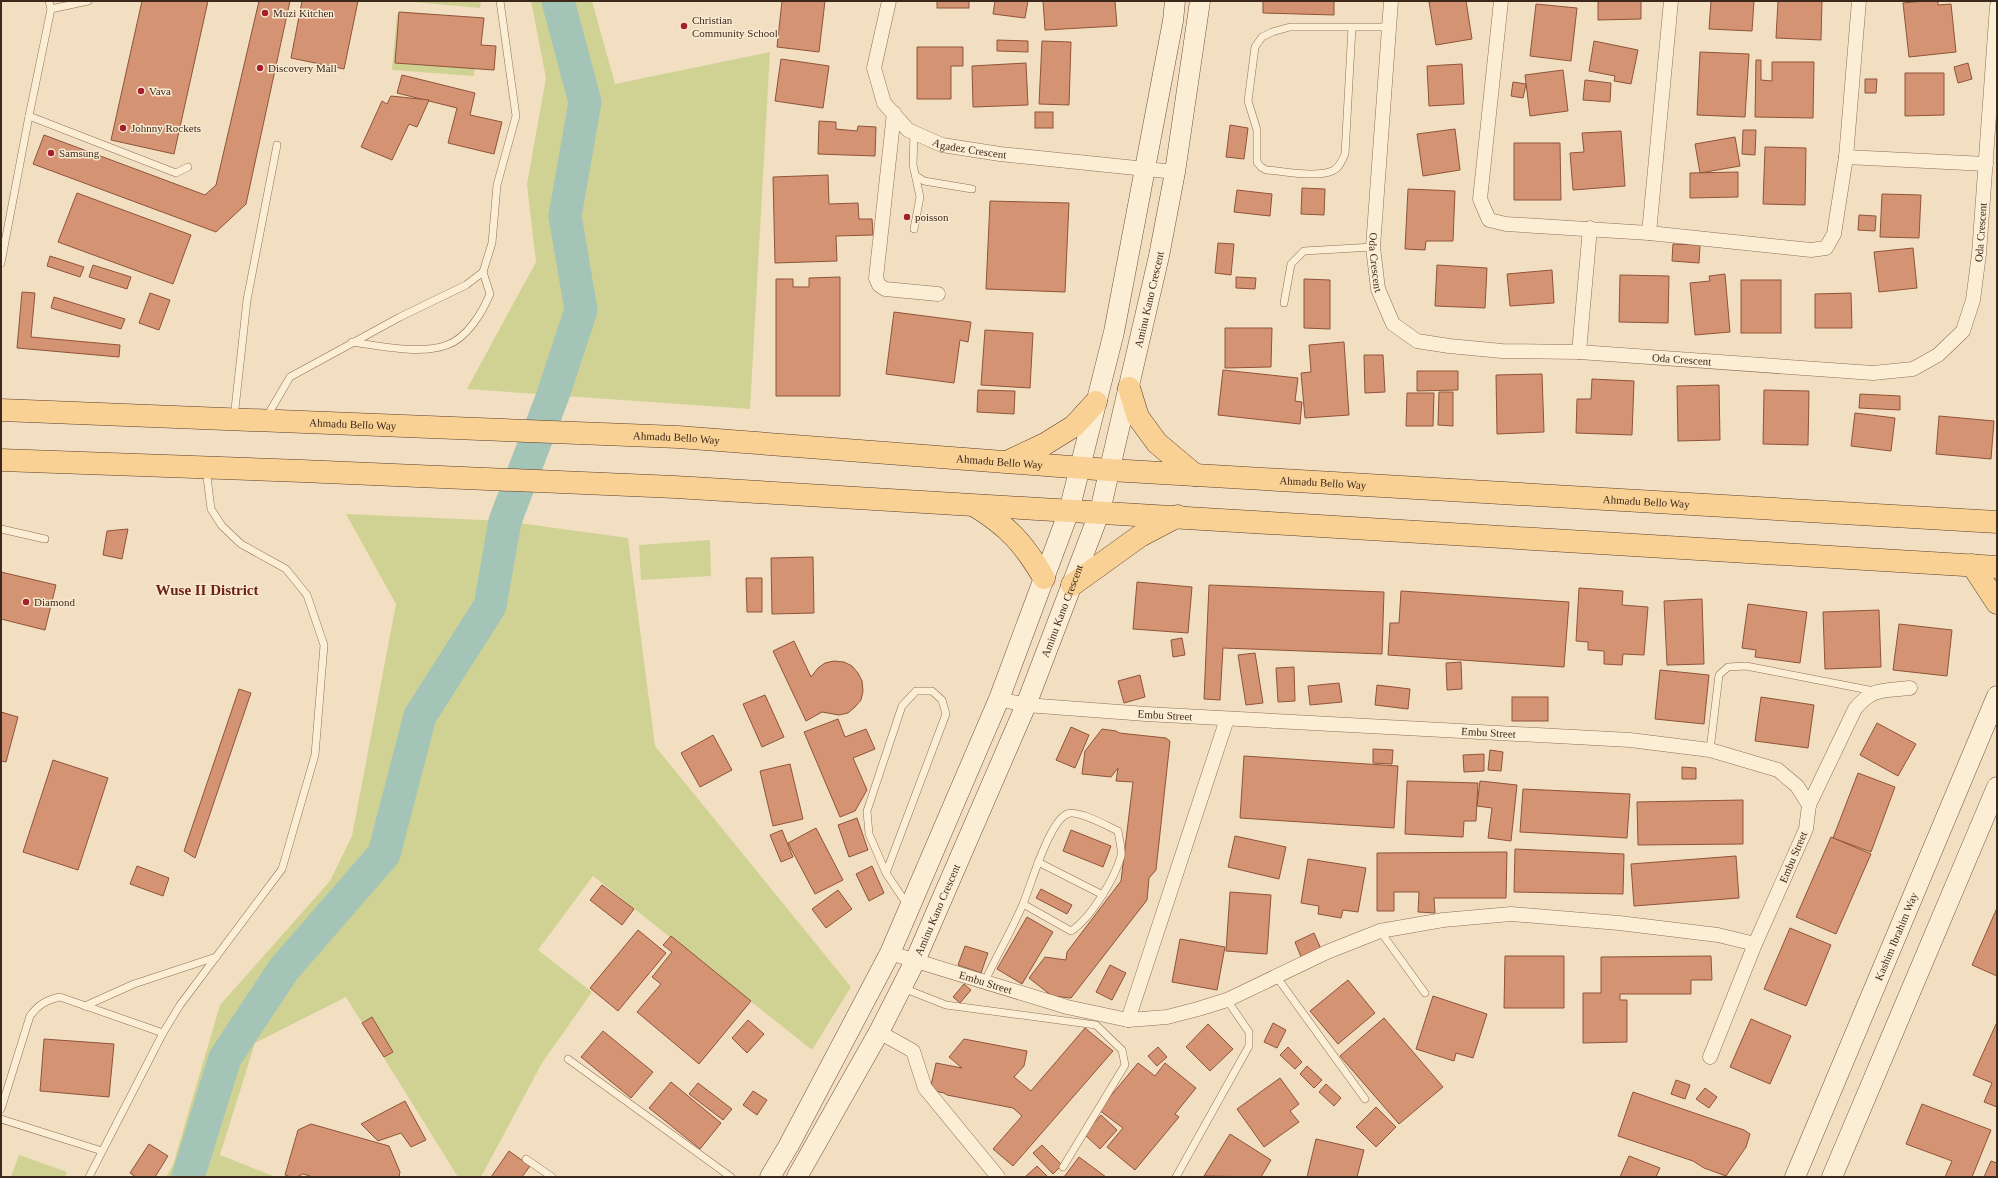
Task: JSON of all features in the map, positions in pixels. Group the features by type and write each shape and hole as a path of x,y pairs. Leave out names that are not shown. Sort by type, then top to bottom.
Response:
{"main road":[{"path":"1129,388 1138,417 1157,443 1195,475"},
{"path":"1008,462 1045,444 1074,426 1096,402"},
{"name":"Ahmadu Bello Way","path":"1,410 310,424 678,437 1110,470 1997,522"},
{"path":"1,460 206,467 675,487 1069,511 1100,511 1997,567"},
{"path":"974,505 1005,527 1029,552 1044,578"},
{"path":"1072,585 1140,536 1178,516"},
{"path":"1972,565 1997,602"}],"street":[{"name":"Agadez Crescent","path":"889,1 874,68 884,103 908,130 942,145 1000,154 1175,172"},
{"path":"770,1177 789,1145 890,953 999,699 1069,511 1114,332 1173,21 1175,1"},
{"name":"Aminu Kano Crescent","path":"797,1177 879,1032 915,961 1026,705 1100,511 1159,256 1175,172 1200,1"},
{"name":"Oda Crescent","path":"1390,1 1373,247 1378,289 1393,324 1417,341 1502,351 1578,352 1873,374 1913,369 1938,355 1963,331 1973,300 1986,164 1997,6"},
{"path":"1501,1 1480,199 1489,220 1506,224 1590,228 1649,233 1811,250 1826,248 1834,234 1846,157 1859,1"},
{"path":"1649,233 1671,1"},
{"path":"894,114 876,278 879,284 885,289 938,294"},
{"path":"1846,157 1986,164"},
{"path":"1578,352 1590,228"},
{"path":"1809,805 1855,709 1865,697 1874,692 1910,688"},
{"name":"Kashim Ibrahim Way","path":"1795,1177 1997,696"},
{"name":"Embu Street","path":"999,699 1026,705 1226,719 1622,740 1710,750 1778,770 1797,786 1809,805 1806,829 1755,944 1710,1056"},
{"path":"1128,1020 1226,719"},
{"path":"1832,1177 1997,787"},
{"name":"Embu Street","path":"890,953 1067,1007 1128,1020 1167,1017 1228,1000 1327,952 1380,931 1443,920 1511,914 1657,927 1718,935 1755,944"},
{"path":"879,1032 913,1051 925,1088 998,1177"}],"lane":[{"path":"1,263 51,9 49,1"},
{"path":"51,9 88,1"},
{"path":"352,342 393,348 431,349 447,345 459,338 483,309 490,294 483,272 492,243 497,186 516,116 500,1"},
{"path":"1352,27 1345,154 1341,163 1334,171 1321,174 1266,170 1261,168 1257,162 1257,130 1248,101 1255,47 1262,37 1272,32 1290,27 1389,26"},
{"path":"29,116 176,173 188,167"},
{"path":"914,132 913,165 920,197 914,229"},
{"path":"234,420 247,300 277,145"},
{"path":"916,176 924,181 972,189"},
{"path":"1284,303 1291,264 1304,251 1373,247"},
{"path":"264,421 278,394 290,377 352,342 466,285 483,272"},
{"path":"89,1177 180,1005 282,870 315,755 324,645 307,595 286,569 241,544 222,526 211,509 206,467"},
{"path":"1,528 45,539"},
{"path":"1710,750 1719,675 1728,667 1746,666 1874,692"},
{"path":"886,873 946,714 942,700 932,691 916,691 902,706 867,811 869,834 886,873 909,907"},
{"path":"985,981 1023,904 1038,862 1058,820 1067,813 1076,812 1118,831 1121,854 1103,895 1078,927 1071,931 1023,904"},
{"path":"1038,862 1103,895"},
{"path":"1380,931 1425,993"},
{"path":"85,1006 134,984 217,956"},
{"path":"1276,976 1365,1099"},
{"path":"901,987 946,1005 1096,1025 1122,1050 1125,1065 1063,1167"},
{"path":"1,1109 30,1016 37,1007 48,1000 60,997 164,1033"},
{"path":"1176,1177 1249,1046 1249,1032 1228,1000"},
{"path":"568,1059 731,1177"},
{"path":"1,1119 102,1150"},
{"path":"526,1159 552,1177"}],"green space":[{"path":"404,1 481,1 480,8"},
{"path":"531,1 592,1 615,84 770,52 750,409 467,389 536,262 527,184 546,78"},
{"path":"397,14 479,21 474,76 392,70"},
{"path":"346,514 505,521 628,538 655,746 851,987 812,1050 593,876 538,950 592,992 542,1063 481,1177 458,1177 346,997 255,1043 220,1155 276,1177 166,1177 173,1165 220,1005 330,881 352,836 396,604"},
{"path":"710,540 711,576 641,580 639,545"},
{"path":"19,1155 67,1172 65,1177 11,1177"}],"building":[{"path":"142,1 208,1 174,154 111,140"},
{"name":"Discovery Mall","path":"259,1 290,1 246,204 216,232 33,164 44,135 205,195 216,185"},
{"path":"302,1 358,1 344,69 291,58"},
{"path":"782,1 825,1 819,52 777,47"},
{"path":"937,1 969,1 969,8 937,8"},
{"path":"995,1 1028,1 1025,18 993,14"},
{"path":"1043,1 1115,1 1117,26 1045,30"},
{"path":"1263,1 1334,1 1334,15 1263,13"},
{"path":"1466,1 1472,39 1436,45 1429,2"},
{"path":"1598,1 1641,1 1641,19 1598,20"},
{"path":"1711,1 1754,1 1752,31 1709,29"},
{"path":"1778,1 1822,1 1821,40 1776,38"},
{"path":"1938,1 1938,5 1951,4 1956,52 1909,57 1903,3"},
{"path":"1536,4 1577,8 1571,61 1530,56"},
{"path":"399,12 484,18 481,45 496,46 494,70 395,63"},
{"path":"997,40 1028,41 1028,52 997,51"},
{"path":"1042,41 1071,42 1069,105 1039,104"},
{"path":"1594,41 1638,50 1631,84 1614,81 1615,76 1589,71"},
{"path":"917,47 963,47 963,66 951,66 951,99 917,99"},
{"path":"1700,52 1749,54 1745,117 1697,115"},
{"path":"781,59 829,66 823,108 775,101"},
{"path":"1756,60 1761,60 1761,80 1772,81 1772,62 1814,62 1813,118 1755,117"},
{"path":"1026,63 1028,105 973,107 972,66"},
{"path":"1968,63 1972,79 1958,83 1954,67"},
{"path":"1462,64 1464,104 1429,106 1427,66"},
{"path":"1563,70 1568,111 1530,116 1525,75"},
{"path":"1905,73 1944,73 1944,115 1905,116"},
{"path":"402,75 475,93 470,115 502,122 494,154 448,143 457,108 397,93"},
{"path":"1865,79 1877,79 1876,93 1865,93"},
{"path":"1585,80 1611,83 1610,102 1583,100"},
{"path":"1513,82 1526,84 1523,98 1511,96"},
{"path":"391,96 429,100 417,127 409,124 392,160 361,147 382,101 387,104"},
{"path":"1035,112 1053,112 1053,128 1035,128"},
{"path":"819,121 836,122 836,129 857,131 858,126 876,127 875,156 818,154"},
{"path":"1230,125 1248,128 1244,159 1226,157"},
{"path":"1455,129 1460,170 1423,176 1417,134"},
{"path":"1743,130 1756,130 1755,155 1742,154"},
{"path":"1621,131 1625,186 1573,190 1570,153 1584,152 1582,133"},
{"path":"1735,137 1740,166 1700,173 1695,144"},
{"path":"1514,143 1560,143 1561,200 1514,200"},
{"path":"1765,147 1806,148 1805,205 1763,204"},
{"path":"1738,172 1738,197 1690,198 1690,173"},
{"path":"828,175 829,204 858,203 859,219 872,219 873,235 836,236 837,261 775,263 773,177"},
{"path":"1302,188 1325,189 1324,215 1301,214"},
{"path":"1408,189 1455,191 1453,241 1426,241 1425,250 1405,249"},
{"path":"1237,190 1272,194 1270,216 1234,212"},
{"path":"77,193 191,235 173,284 58,242"},
{"path":"1882,194 1921,195 1919,238 1880,237"},
{"path":"990,201 1069,203 1065,292 986,289"},
{"path":"1859,215 1876,216 1875,231 1858,230"},
{"path":"1218,243 1234,244 1231,275 1215,273"},
{"path":"1673,244 1700,245 1699,263 1672,261"},
{"path":"1913,248 1917,288 1879,292 1874,252"},
{"path":"50,256 84,267 80,277 47,266"},
{"path":"93,265 131,277 127,289 89,277"},
{"path":"1437,265 1487,268 1485,308 1435,306"},
{"path":"1552,270 1554,303 1510,306 1507,274"},
{"path":"1725,274 1730,332 1695,335 1690,283 1710,281 1709,276"},
{"path":"1620,275 1669,276 1668,323 1619,322"},
{"path":"840,277 840,396 776,396 776,279 793,279 793,287 809,287 809,278"},
{"path":"1236,277 1256,278 1255,289 1236,288"},
{"path":"1304,279 1330,280 1330,329 1304,328"},
{"path":"1741,280 1781,280 1781,333 1741,333"},
{"path":"22,292 35,293 31,337 120,345 119,357 17,348"},
{"path":"150,293 170,300 159,330 139,323"},
{"path":"1851,293 1852,328 1815,328 1815,294"},
{"path":"54,297 125,319 121,329 51,308"},
{"path":"894,312 971,322 968,342 960,340 954,383 886,374"},
{"path":"1225,328 1272,328 1271,367 1225,368"},
{"path":"985,330 1033,333 1030,388 981,385"},
{"path":"1344,342 1349,415 1305,418 1301,373 1311,372 1309,345"},
{"path":"1364,355 1383,355 1385,392 1365,393"},
{"path":"1223,370 1298,378 1295,401 1302,402 1300,424 1218,415"},
{"path":"1417,371 1458,371 1458,390 1417,391"},
{"path":"1542,374 1544,432 1497,434 1496,375"},
{"path":"1592,379 1634,381 1632,435 1576,433 1577,399 1591,399"},
{"path":"1719,385 1720,440 1678,441 1677,386"},
{"path":"978,390 1015,391 1014,414 977,412"},
{"path":"1764,390 1809,391 1808,445 1763,444"},
{"path":"1439,392 1453,392 1453,426 1438,425"},
{"path":"1407,393 1434,393 1433,426 1406,426"},
{"path":"1860,394 1900,396 1900,410 1859,408"},
{"path":"1855,413 1895,418 1891,451 1851,446"},
{"path":"1939,416 1994,421 1991,459 1936,454"},
{"path":"128,529 122,559 103,555 107,531"},
{"path":"813,557 814,613 772,614 771,558"},
{"name":"Diamond","path":"1,572 56,585 45,630 1,619"},
{"path":"746,578 762,578 762,612 747,612"},
{"path":"1137,582 1192,587 1188,633 1133,629"},
{"path":"1209,585 1384,592 1382,654 1223,648 1220,700 1204,699"},
{"path":"1579,588 1623,591 1622,605 1648,607 1644,655 1623,654 1622,665 1604,664 1604,651 1588,650 1588,642 1576,641"},
{"path":"1401,591 1569,602 1564,667 1388,655 1390,623 1399,623"},
{"path":"1702,599 1704,664 1667,665 1664,601"},
{"path":"1748,604 1807,612 1800,663 1755,657 1756,650 1742,648"},
{"path":"1879,610 1881,667 1825,669 1823,612"},
{"path":"1899,624 1952,630 1947,676 1893,670"},
{"path":"1182,638 1185,655 1173,657 1171,640"},
{"path":"794,641 811,677 818,668 825,663 834,661 844,662 852,666 858,673 862,681 863,691 861,700 848,713 839,715 822,712 806,721 773,651"},
{"path":"1255,653 1263,703 1246,705 1238,655"},
{"path":"1461,662 1462,689 1447,690 1446,663"},
{"path":"1294,667 1295,701 1278,702 1276,668"},
{"path":"1660,670 1709,675 1704,724 1655,719"},
{"path":"1140,675 1145,697 1124,703 1118,681"},
{"path":"1339,683 1342,702 1310,705 1308,686"},
{"path":"1377,685 1410,689 1408,709 1375,705"},
{"path":"239,689 251,693 195,858 184,851"},
{"path":"765,695 784,737 762,747 743,704"},
{"path":"1512,697 1548,697 1548,721 1512,721"},
{"path":"1761,697 1814,705 1808,748 1755,741"},
{"path":"1,712 18,717 6,762 1,761"},
{"path":"838,719 845,737 866,729 875,749 853,758 867,790 855,811 840,817 804,732"},
{"path":"1877,723 1916,744 1898,776 1860,755"},
{"path":"1071,727 1089,735 1075,768 1056,760"},
{"path":"1102,729 1116,731 1119,733 1166,738 1170,741 1156,870 1149,878 1147,900 1071,998 1052,996 1029,978 1045,957 1066,960 1067,952 1121,881 1133,782 1116,781 1118,768 1111,777 1082,774 1085,751"},
{"path":"713,735 732,770 700,787 681,753"},
{"path":"1373,749 1393,750 1392,764 1373,763"},
{"path":"1490,750 1503,752 1501,771 1488,770"},
{"path":"1484,754 1484,771 1464,772 1463,755"},
{"path":"1244,756 1398,766 1394,828 1240,818"},
{"path":"53,760 108,778 78,870 23,852"},
{"path":"790,764 803,819 773,826 760,771"},
{"path":"1682,767 1696,768 1696,779 1682,779"},
{"path":"1858,773 1895,787 1871,852 1833,838"},
{"path":"1407,781 1478,783 1476,821 1464,821 1463,837 1405,834"},
{"path":"1480,781 1517,785 1511,841 1488,838 1492,808 1477,806"},
{"path":"1523,789 1630,794 1627,838 1520,832"},
{"path":"1743,800 1743,844 1638,845 1637,802"},
{"path":"857,818 868,850 849,857 838,825"},
{"path":"816,828 843,880 815,894 788,843"},
{"path":"782,830 793,857 781,862 770,835"},
{"path":"1071,830 1111,846 1103,867 1063,851"},
{"path":"1235,836 1286,847 1279,879 1228,867"},
{"path":"1831,837 1871,854 1836,934 1796,917"},
{"path":"1515,849 1624,854 1623,894 1514,892"},
{"path":"1507,852 1506,898 1434,898 1435,913 1418,912 1419,892 1394,892 1394,911 1377,911 1377,853"},
{"path":"1736,856 1739,898 1634,906 1631,864"},
{"path":"1308,859 1366,868 1358,912 1343,910 1341,918 1318,914 1319,906 1301,903"},
{"path":"137,866 169,878 163,896 130,884"},
{"path":"872,866 884,893 869,901 856,874"},
{"path":"602,885 634,909 622,925 590,900"},
{"path":"1041,889 1072,905 1067,914 1036,898"},
{"path":"838,890 852,909 826,928 812,909"},
{"path":"1230,892 1271,895 1267,954 1226,951"},
{"path":"1997,908 1997,976 1972,965"},
{"path":"1027,917 1053,932 1022,984 997,969"},
{"path":"1790,928 1831,945 1806,1006 1764,989"},
{"path":"638,930 666,953 618,1011 590,988"},
{"path":"1314,933 1321,949 1301,957 1295,942"},
{"path":"671,936 751,1001 699,1064 637,1012 661,984 652,977 672,952 663,945"},
{"path":"1180,939 1225,947 1217,990 1172,982"},
{"path":"965,946 988,953 981,973 958,965"},
{"path":"1505,956 1564,956 1564,1008 1504,1008"},
{"path":"1711,956 1712,980 1691,980 1691,994 1620,994 1620,1000 1627,1000 1627,1042 1583,1043 1583,993 1601,993 1601,957"},
{"path":"1110,965 1126,973 1112,1000 1096,992"},
{"path":"1348,980 1375,1013 1338,1044 1310,1011"},
{"path":"964,984 971,990 960,1003 953,997"},
{"path":"1433,996 1487,1014 1473,1058 1456,1053 1454,1061 1416,1049"},
{"path":"372,1017 393,1052 384,1057 362,1023"},
{"path":"1384,1018 1443,1087 1399,1124 1340,1056"},
{"path":"1751,1019 1791,1036 1770,1084 1730,1067"},
{"path":"748,1020 764,1034 747,1053 732,1038"},
{"path":"1997,1022 1997,1107 1984,1102 1992,1083 1973,1075"},
{"path":"1273,1023 1286,1030 1277,1048 1264,1042"},
{"path":"1208,1024 1233,1049 1210,1071 1186,1047"},
{"path":"1085,1028 1113,1051 1013,1166 993,1149 1022,1116 1013,1108 947,1095 930,1090 936,1063 962,1068 949,1057 964,1039 1027,1051 1024,1066 1014,1077 1031,1091"},
{"path":"603,1031 653,1072 631,1098 581,1057"},
{"path":"44,1039 114,1044 109,1097 40,1091"},
{"path":"1158,1047 1167,1057 1157,1066 1148,1056"},
{"path":"1288,1047 1302,1062 1295,1069 1280,1055"},
{"path":"1138,1063 1155,1076 1165,1063 1196,1088 1175,1114 1179,1117 1135,1170 1107,1147 1123,1128 1099,1110"},
{"path":"1307,1066 1322,1080 1314,1088 1300,1074"},
{"path":"1280,1078 1299,1104 1290,1111 1299,1122 1264,1147 1237,1109"},
{"path":"1676,1080 1690,1085 1685,1099 1671,1094"},
{"path":"671,1082 721,1123 700,1149 649,1108"},
{"path":"698,1083 732,1109 723,1120 689,1094"},
{"path":"1326,1084 1341,1098 1334,1106 1319,1092"},
{"path":"1705,1088 1717,1097 1709,1108 1696,1099"},
{"path":"753,1091 767,1100 757,1115 743,1105"},
{"path":"1633,1092 1744,1130 1750,1134 1746,1147 1726,1176 1704,1168 1693,1161 1618,1136"},
{"path":"405,1101 426,1140 411,1147 401,1133 378,1141 361,1124"},
{"path":"1922,1104 1991,1130 1972,1177 1945,1177 1952,1161 1906,1144"},
{"path":"1376,1107 1396,1127 1376,1147 1356,1127"},
{"path":"1101,1115 1117,1130 1100,1149 1084,1134"},
{"path":"311,1124 389,1146 400,1172 399,1177 313,1177 303,1174 297,1177 291,1177 285,1175 298,1130"},
{"path":"1230,1134 1271,1160 1261,1177 1204,1176"},
{"path":"1316,1139 1364,1150 1357,1177 1307,1177"},
{"path":"149,1144 168,1156 155,1177 136,1177 130,1173"},
{"path":"1042,1145 1062,1165 1053,1174 1033,1153"},
{"path":"509,1151 530,1166 522,1177 491,1177"},
{"path":"1629,1156 1660,1168 1656,1177 1620,1177"},
{"path":"1079,1157 1106,1177 1064,1177"},
{"path":"1991,1161 1997,1163 1997,1177 1984,1177"},
{"path":"1037,1166 1048,1177 1025,1177"}],"waterway":[{"path":"188,1177 225,1058 284,969 384,854 420,716 490,606 505,521 553,395 581,310 565,216 585,102 558,1"}],"place":[{"name":"Muzi Kitchen","path":"265,13"},
{"name":"Christian Community School","path":"684,26"},
{"name":"Discovery Mall","path":"260,68"},
{"name":"Vava","path":"141,91"},
{"name":"Johnny Rockets","path":"123,128"},
{"name":"Samsung","path":"51,153"},
{"name":"poisson","path":"907,217"},
{"name":"Diamond","path":"26,602"}],"district":[{"name":"Wuse II District","path":"207,590"}]}
